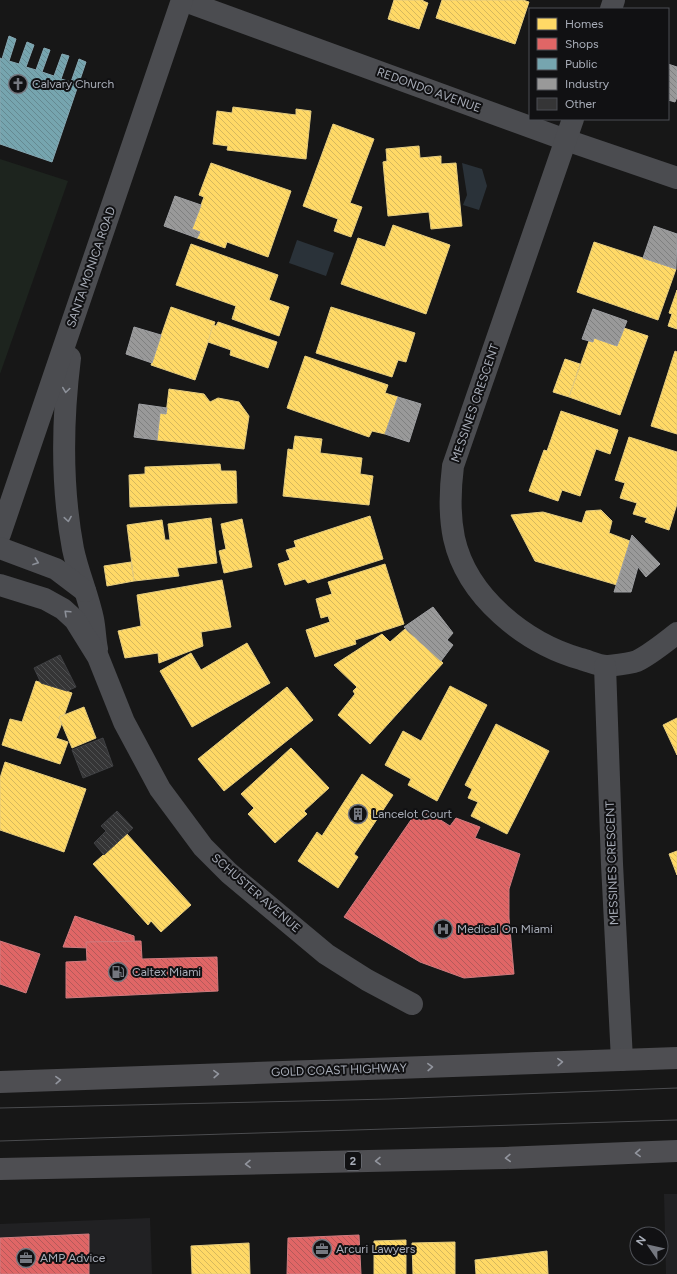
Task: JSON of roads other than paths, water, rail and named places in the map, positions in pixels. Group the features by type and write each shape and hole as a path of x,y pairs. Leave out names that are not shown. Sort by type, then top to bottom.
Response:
{"highway":[{"name":"GOLD COAST HIGHWAY","path":"0,1082 677,1058"},
{"name":"2","path":"0,1169 505,1158 677,1151"}],"street":[{"name":"REDONDO AVENUE","path":"182,0 566,140 677,178"},
{"name":"SANTA MONICA ROAD","path":"0,534 182,0"},
{"name":"MESSINES CRESCENT","path":"573,120 453,466 449,501 454,539 466,570 483,595 509,621 536,641 570,656 605,666 637,661 677,633"},
{"name":"SCHUSTER AVENUE","path":"77,309 65,400 64,457 66,503 74,550 93,618 98,657"},
{"path":"0,548 56,569 85,591"},
{"name":"SCHUSTER AVENUE","path":"0,585 45,599 63,609 75,620 98,657 124,722 160,789 203,847 229,872 326,954 367,980 412,1004"},
{"name":"MESSINES CRESCENT","path":"605,666 612,879 622,1060"}],"tram line":[{"path":"0,1108 389,1099 677,1088"},
{"path":"0,1141 677,1120"}],"place":[{"name":"Calvary Church","path":"18,84"},
{"name":"Lancelot Court","path":"358,814"},
{"name":"Medical On Miami","path":"443,929"},
{"name":"Caltex Miami","path":"118,972"},
{"name":"Arcuri Lawyers","path":"322,1249"},
{"name":"AMP Advice","path":"26,1258"}]}
